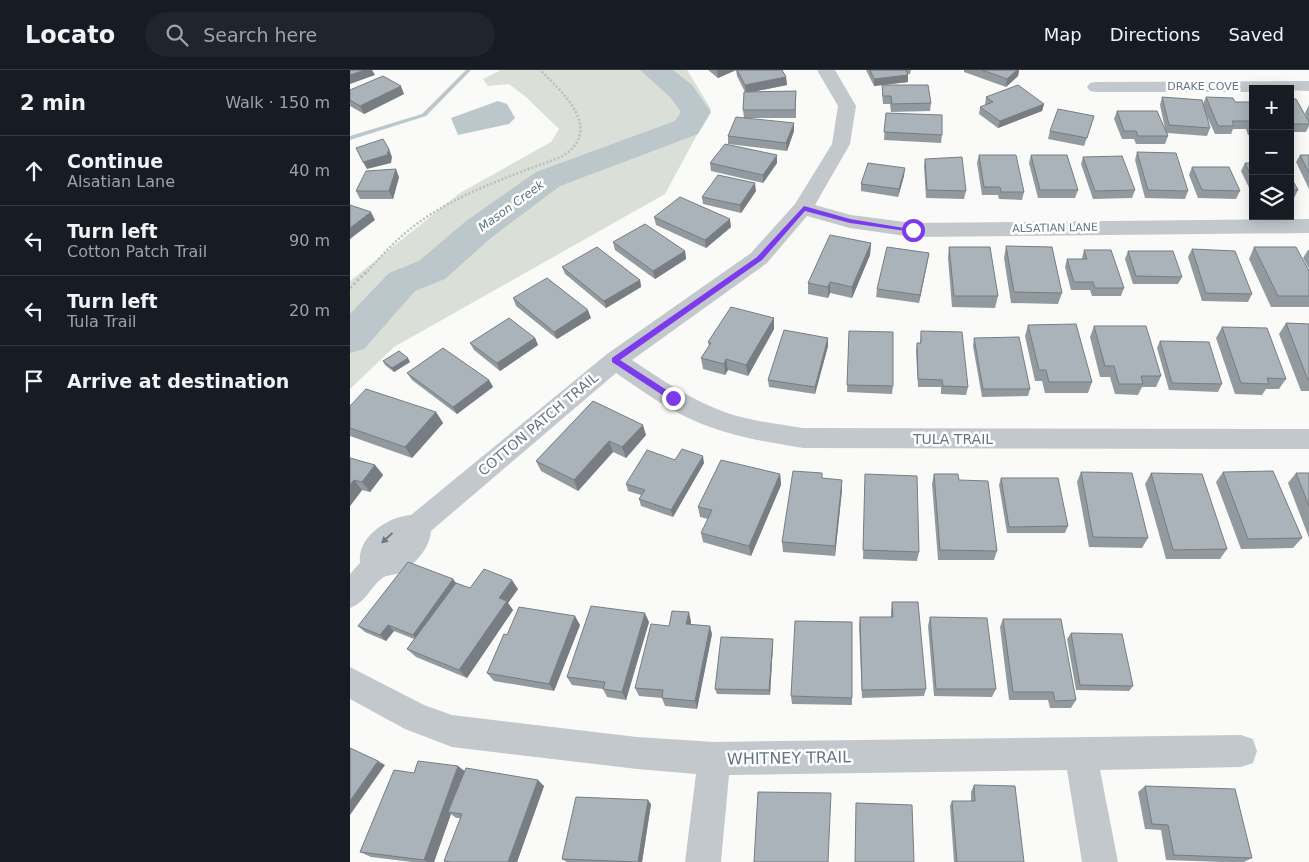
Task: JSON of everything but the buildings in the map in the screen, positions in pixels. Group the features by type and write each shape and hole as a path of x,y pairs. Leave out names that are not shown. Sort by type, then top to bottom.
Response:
{"street":[{"name":"COTTON PATCH TRAIL","path":"350,595 375,567 392,563 416,541 417,526 615,360 760,258 804,208 841,144 847,106 826,70"},
{"name":"DRAKE COVE","path":"1096,86 1309,86"},
{"name":"ALSATIAN LANE","path":"804,208 850,221 913,230 1309,226"},
{"name":"TULA TRAIL","path":"615,360 673,398 713,418 740,427 803,438 1309,439"},
{"name":"WHITNEY TRAIL","path":"350,682 416,718 452,731 637,753 714,759 1241,751"},
{"path":"1080,752 1100,862"},
{"path":"703,862 714,759"}],"path":[{"path":"350,288 394,242 428,215 472,192 561,158 571,151 581,127 579,117 570,99 540,70"}],"shaded area":[{"path":"501,70 687,70 711,109 665,194 394,347 350,389 350,281 460,193 551,142 559,129 526,97 509,84 488,86 483,79"},
{"path":"498,101 507,104 515,118 509,124 458,135 451,118"}],"waterway":[{"path":"350,138 424,115 469,70"},
{"name":"Mason Creek","path":"350,339 402,282 432,270 479,229 548,179 687,127 696,112 681,91 655,70"}],"route":[{"path":"673,398 615,360 760,258 804,208 850,221 913,230"}]}
